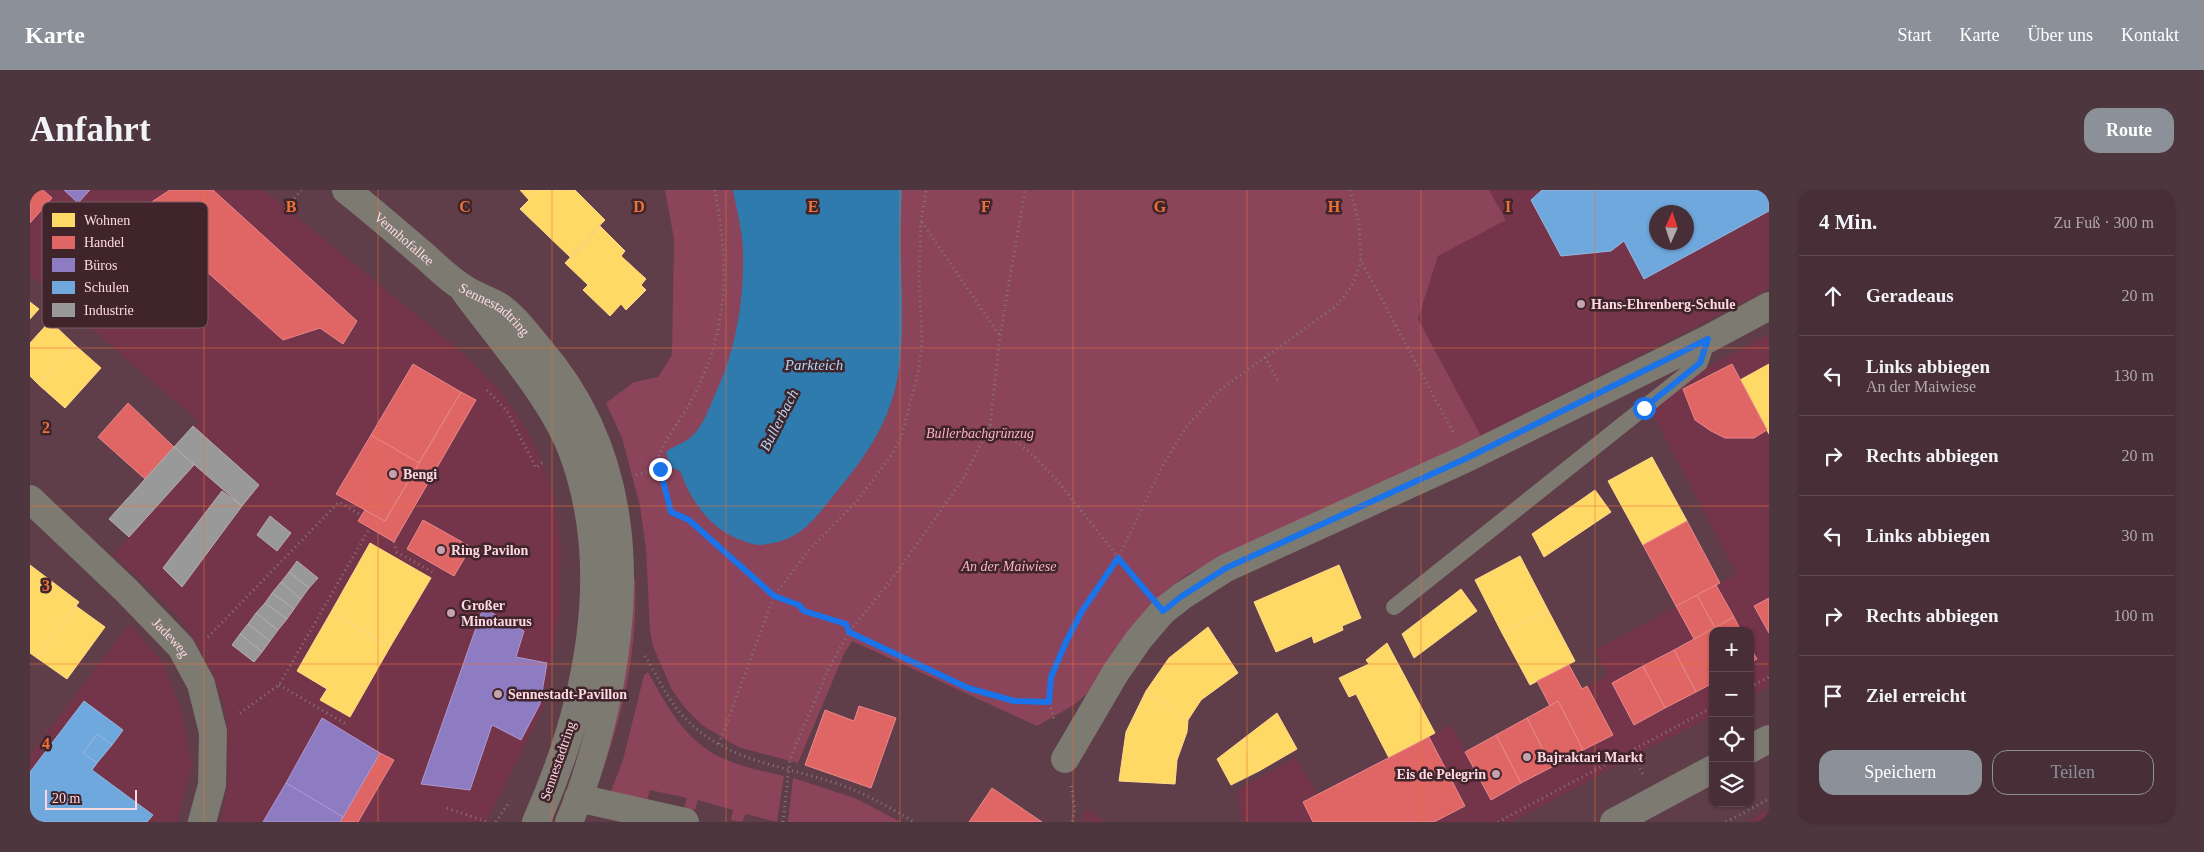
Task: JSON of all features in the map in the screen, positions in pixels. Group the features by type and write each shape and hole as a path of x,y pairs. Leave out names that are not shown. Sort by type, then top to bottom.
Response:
{"street":[{"name":"Vennhofallee","path":"360,195 462,287"},
{"name":"Sennestadtring","path":"462,287 500,307 539,347 574,396 594,436 610,481 621,556 618,633 599,730 574,810"},
{"name":"Sennestadtring","path":"462,287 550,407 571,447 592,524 594,592 582,679 573,722 536,822"},
{"path":"1065,759 1116,672 1139,638 1163,611 1182,596 1226,568 1467,458 1708,339 1769,306"},
{"name":"Jadeweg","path":"32,504 126,590 181,647 201,684 213,732 212,785 202,822"},
{"path":"1754,747 1769,739"},
{"path":"1614,822 1709,771"},
{"path":"574,810 670,820"}],"lane":[{"path":"1394,607 1700,363 1708,339"}],"path":[{"path":"285,210 301,190"},
{"path":"715,190 725,267 716,340 692,400 659,454 660,469 671,512 689,520 774,596 799,605 804,611 846,624 849,632 968,688 1014,701 1049,702"},
{"path":"719,744 774,596 809,550 857,501 893,453 901,437 918,374 922,344 919,276 921,221 926,190"},
{"path":"783,822 790,759 827,672 849,632 930,528 963,479 990,426 1000,336 1025,190"},
{"path":"1350,190 1358,223 1361,261 1467,458"},
{"path":"921,221 1000,336"},
{"path":"1072,822 1075,809 1065,759 1049,702 1051,677 1066,642 1082,611 1118,558 1162,467 1186,427 1220,390 1336,306 1352,286 1361,261"},
{"path":"1265,357 1279,383"},
{"path":"492,396 499,388"},
{"path":"487,390 508,411 536,468 544,462"},
{"path":"990,426 1017,442 1036,458 1060,483 1118,558 1163,611"},
{"path":"633,476 660,469"},
{"path":"187,659 339,502 359,514"},
{"path":"213,732 279,685 368,531"},
{"path":"394,542 397,552 434,573"},
{"path":"644,654 677,710 689,723 719,744 738,755 829,781 872,796 914,822"},
{"path":"1754,685 1769,677"},
{"path":"279,685 346,724"},
{"path":"1498,822 1709,709"},
{"path":"1726,822 1769,799"},
{"path":"447,808 487,822"}],"shaded area":[{"path":"30,190 264,190 463,353 499,390 526,429 545,468 553,493 561,544 560,608 545,705 486,822 220,822 229,780 228,737 224,704 208,663 188,629 162,600 113,555 194,465 174,447 198,421 91,328 208,328 208,202 42,202 42,285 30,275"},
{"name":"Hans-Ehrenberg-Schule","path":"1489,190 1769,190 1769,289 1481,436 1418,319 1438,256 1506,220"},
{"path":"1769,334 1769,686 1754,694 1754,627 1709,627 1709,718 1639,753 1513,822 1243,822 1236,791 1296,757 1317,794 1451,725 1465,752 1608,675 1595,650 1737,574 1651,411 1699,372"},
{"path":"129,624 163,662 182,712 192,767 177,822 30,822 30,755"},
{"path":"1085,809 1103,820 1105,822 1082,822"},
{"path":"1769,810 1769,822 1746,822 1766,811"}],"green space":[{"name":"Bullerbachgrünzug","path":"665,190 1489,190 1506,220 1438,256 1418,319 1481,436 1188,574 1165,591 1128,631 1090,691 1074,705 1037,726 852,641 844,654 798,763 738,747 702,725 686,709 672,690 653,646 650,631 646,549 640,506 622,438 606,403 634,382 658,377 672,355 674,239"},
{"path":"630,579 635,579 634,631 631,657 622,707 599,781"},
{"path":"648,672 677,720 706,749 734,763 784,776 777,822 746,814 742,822 731,820 733,810 698,800 695,810 684,808 687,798 650,790 647,800 610,794 623,760 644,675"},
{"path":"793,778 855,798 901,822 788,822"}],"water":[{"name":"Parkteich","path":"733,190 902,190 902,340 893,398 886,416 876,437 863,457 811,522 784,540 759,545 730,535 720,529 703,513 690,493 680,471 670,467 666,452 683,443 700,426 708,412 728,363 733,345 742,291 743,246"}],"building: Wohnen":[{"path":"520,190 539,190 529,200"},
{"path":"539,190 575,190 605,220 570,257 520,209"},
{"path":"600,226 625,251 621,256 646,279 641,285 646,290 626,310 621,304 610,316 583,290 588,285 565,263"},
{"path":"30,302 39,309 30,319"},
{"path":"44,328 57,328 75,345 39,385 30,376 30,343"},
{"path":"75,345 101,368 65,408 39,385"},
{"path":"1769,364 1769,413 1760,418 1740,380"},
{"path":"1769,413 1769,434 1760,418"},
{"path":"1652,457 1687,521 1643,545 1608,481"},
{"path":"1595,490 1611,512 1544,557 1532,534"},
{"path":"370,543 431,578 390,647 331,612"},
{"path":"1520,556 1548,610 1502,633 1475,580"},
{"path":"30,565 79,602 37,658 30,653"},
{"path":"1339,565 1361,618 1342,626 1343,630 1314,643 1312,636 1276,652 1254,602"},
{"path":"1461,589 1477,611 1414,658 1402,634"},
{"path":"76,606 105,627 67,679 37,658"},
{"path":"1548,610 1575,661 1530,685 1502,633"},
{"path":"331,612 390,647 350,717 320,700 327,689 297,671"},
{"path":"1208,627 1238,673 1201,700 1188,720 1146,691 1169,658"},
{"path":"1387,643 1435,733 1389,758 1356,694 1349,697 1339,678 1369,664 1366,660"},
{"path":"1146,691 1188,720 1187,732 1177,760 1175,784 1119,781 1126,732"},
{"path":"1277,713 1297,749 1259,771 1243,739"},
{"path":"1243,739 1259,771 1231,785 1217,759"}],"building: Handel":[{"path":"30,190 43,190 52,198 48,202 42,202 42,209 30,223"},
{"path":"170,190 213,190 357,321 343,344 320,328 283,340 208,273 208,202 152,202"},
{"path":"413,364 461,392 419,463 371,435"},
{"path":"1732,364 1767,430 1754,438 1725,438 1695,420 1683,389"},
{"path":"461,392 476,400 394,542 358,521 365,510 385,521"},
{"path":"128,403 174,447 145,479 98,437"},
{"path":"371,435 419,463 385,521 336,494"},
{"path":"423,520 471,547 454,576 407,549"},
{"path":"1687,521 1720,583 1676,606 1643,545"},
{"path":"1716,585 1734,617 1714,627 1697,595"},
{"path":"1697,595 1714,627 1709,627 1709,631 1694,639 1676,606"},
{"path":"1769,598 1769,633 1754,606"},
{"path":"1734,617 1739,627 1716,627"},
{"path":"1709,631 1709,685 1696,692 1674,650"},
{"path":"1674,650 1696,692 1665,708 1643,666"},
{"path":"1569,665 1582,689 1587,686 1613,735 1583,750 1558,701 1550,706 1537,681"},
{"path":"1643,666 1665,708 1634,725 1612,683"},
{"path":"1558,701 1583,750 1552,767 1527,718"},
{"path":"859,706 896,718 871,788 805,765 825,710 854,721"},
{"path":"1527,718 1552,767 1521,783 1496,735"},
{"path":"1496,735 1521,783 1491,800 1465,752"},
{"path":"1429,737 1465,806 1434,822 1313,822 1303,802"},
{"path":"380,753 394,760 358,822 340,822"},
{"path":"992,788 1042,822 969,822"}],"building: Büros":[{"path":"64,190 90,190 79,202"},
{"name":"Sennestadt-Pavillon","path":"483,608 524,631 516,657 547,663 540,704 521,740 492,725 470,790 421,784"},
{"path":"322,718 380,753 343,817 286,783"},
{"path":"286,783 343,817 340,822 263,822"}],"building: Schulen":[{"path":"1542,190 1769,190 1769,211 1644,279 1624,241 1611,251 1561,256 1531,200"},
{"path":"84,701 123,730 112,745 97,734 83,753 97,763 92,770 153,815 147,822 30,822 30,772"},
{"path":"97,734 112,745 97,763 83,753"}],"building: Industrie":[{"path":"193,426 259,485 242,506 174,447"},
{"path":"174,447 194,465 129,537 109,519"},
{"path":"222,491 242,506 182,587 163,568"},
{"path":"270,516 291,533 277,551 257,535"},
{"path":"297,561 318,578 309,588 289,572"},
{"path":"289,572 309,588 301,599 281,582"},
{"path":"281,582 301,599 294,609 272,593"},
{"path":"272,593 294,609 287,619 265,603"},
{"path":"265,603 287,619 278,630 256,613"},
{"path":"256,613 278,630 270,641 248,624"},
{"path":"248,624 270,641 262,652 240,634"},
{"path":"240,634 262,652 254,662 232,645"}],"place":[{"name":"Hans-Ehrenberg-Schule","path":"1581,304"},
{"name":"Bengi","path":"393,474"},
{"name":"Ring Pavilon","path":"441,550"},
{"name":"Großer Minotaurus","path":"451,613"},
{"name":"Sennestadt-Pavillon","path":"498,694"},
{"name":"Bajraktari Markt","path":"1527,757"},
{"name":"Eis de Pelegrin","path":"1496,774"}],"route":[{"path":"660,469 671,512 689,520 774,596 799,605 804,611 846,624 849,632 968,688 1014,701 1049,702 1051,677 1066,642 1082,611 1118,558 1163,611 1182,596 1226,568 1467,458 1708,339 1700,363 1644,408"}],"water label":[{"name":"Bullerbach","path":"779,420"}],"park label":[{"name":"An der Maiwiese","path":"1009,566"}]}
